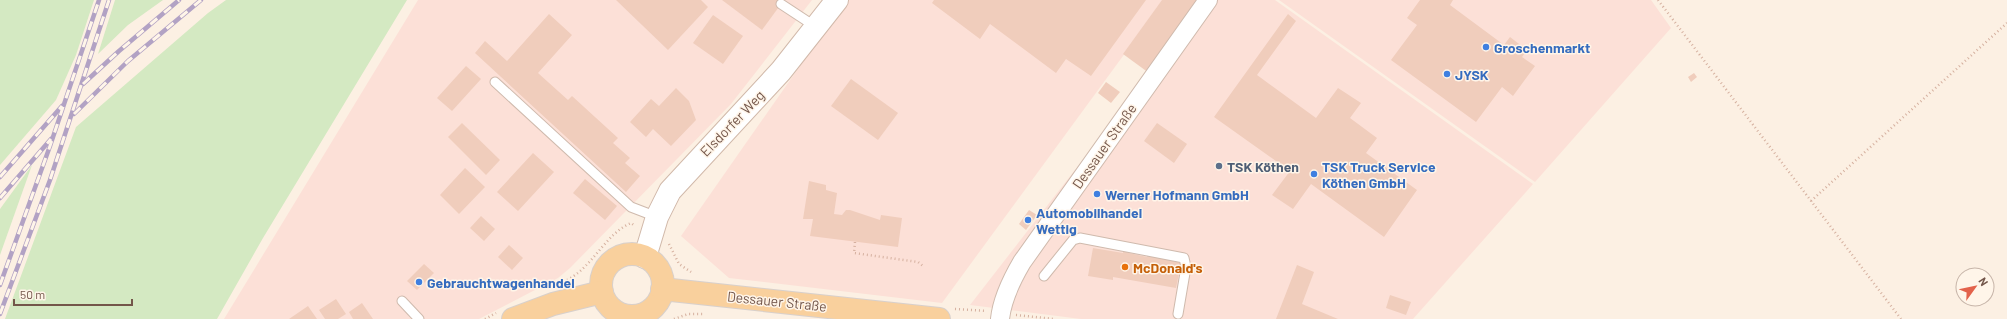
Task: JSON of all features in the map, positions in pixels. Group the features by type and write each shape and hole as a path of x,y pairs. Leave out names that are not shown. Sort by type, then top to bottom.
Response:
{"main road":[{"path":"632,254 645,257 655,265 661,276 662,289 659,299 652,308 638,315 630,316 615,311 609,306 602,292 601,278 607,266 612,261 618,257 632,254"},
{"name":"Dessauer Straße","path":"662,289 939,319"},
{"path":"513,319 553,304 602,292"}],"street":[{"name":"Elsdorfer Weg","path":"645,257 657,217 670,191 680,178 781,71 838,0"},
{"name":"Dessauer Straße","path":"1000,319 1002,305 1022,262 1208,0"}],"lane":[{"path":"781,4 817,27"},
{"path":"495,82 630,207 657,217"},
{"path":"1044,276 1073,240 1080,238 1184,258 1186,267 1178,314"},
{"path":"402,301 419,319"}],"path":[{"path":"1658,0 1901,319"},
{"path":"1811,201 2007,23"},
{"path":"855,242 854,253 918,262 923,266"}],"shaded area":[{"path":"418,0 812,0 731,104 570,268 558,278 479,319 224,319"},
{"path":"846,0 1164,0 942,303 729,278 681,236"},
{"path":"1211,0 1275,0 1533,184 1413,319 1081,319 970,305 1071,175"},
{"path":"1279,0 1651,0 1671,28 1535,182"}],"green space":[{"path":"0,0 94,0 76,55 56,100 0,165"},
{"path":"115,0 163,0 128,25 98,54"},
{"path":"226,0 407,0 263,238 217,319 5,319 76,127 208,13"},
{"path":"32,165 0,255 0,209"}],"building":[{"path":"616,0 701,0 708,7 668,50"},
{"path":"722,0 784,0 762,30"},
{"path":"934,0 1146,0 1091,76 1066,59 1056,73 990,24 980,39 932,3"},
{"path":"1162,0 1201,0 1149,73 1123,54"},
{"path":"1420,0 1453,0 1450,5 1504,45 1510,37 1527,50 1522,57 1535,66 1513,96 1502,87 1476,122 1391,60 1417,25 1407,18"},
{"path":"549,14 572,35 538,73 568,100 572,96 618,138 613,143 630,158 625,163 640,176 626,192 475,53 485,41 507,61"},
{"path":"1288,14 1296,21 1257,75 1316,118 1338,88 1361,103 1350,118 1377,138 1366,153 1417,190 1384,237 1311,184 1293,209 1272,195 1290,171 1214,117"},
{"path":"713,15 743,36 723,64 693,43"},
{"path":"466,66 481,79 452,111 437,98"},
{"path":"1694,73 1697,77 1691,82 1688,77"},
{"path":"851,79 898,113 878,140 831,106"},
{"path":"1106,82 1120,92 1111,103 1098,93"},
{"path":"676,88 689,101 696,120 671,146 653,129 646,137 630,122 651,99 659,106"},
{"path":"462,123 500,160 486,175 448,137"},
{"path":"1157,123 1187,144 1174,163 1144,141"},
{"path":"533,153 554,172 518,211 497,192"},
{"path":"465,168 485,187 459,214 440,195"},
{"path":"585,179 617,206 605,220 573,193"},
{"path":"809,181 826,185 826,190 837,193 834,214 842,215 846,210 850,210 880,220 881,215 902,218 898,247 810,236 813,219 803,219"},
{"name":"Automobilhandel Wettig","path":"1029,210 1037,215 1026,230 1019,224"},
{"path":"481,216 495,229 484,241 470,228"},
{"path":"509,245 523,258 512,270 498,257"},
{"name":"McDonald's","path":"1093,248 1123,253 1123,251 1129,252 1147,257 1148,255 1181,263 1176,288 1113,277 1113,280 1088,276"},
{"path":"424,264 434,273 417,290 407,281"},
{"path":"1297,265 1314,272 1302,304 1338,319 1276,319"},
{"path":"1390,295 1411,302 1406,315 1386,308"},
{"path":"336,299 346,314 338,319 325,319 319,310"},
{"path":"362,303 373,319 353,319 349,312"},
{"path":"308,306 317,319 289,319"}],"railway":[{"path":"0,285 50,146 99,0"},
{"path":"0,314 50,180 109,0"},
{"path":"83,84 179,0"},
{"path":"74,114 128,61 201,0"},
{"path":"0,177 62,106"},
{"path":"0,198 51,139"}],"place":[{"name":"Groschenmarkt","path":"1486,47"},
{"name":"JYSK","path":"1447,74"},
{"name":"TSK Köthen","path":"1219,166"},
{"name":"TSK Truck Service Köthen GmbH","path":"1314,174"},
{"name":"Werner Hofmann GmbH","path":"1097,194"},
{"name":"Automobilhandel Wettig","path":"1028,220"},
{"name":"McDonald's","path":"1125,267"},
{"name":"Gebrauchtwagenhandel","path":"419,282"}]}
